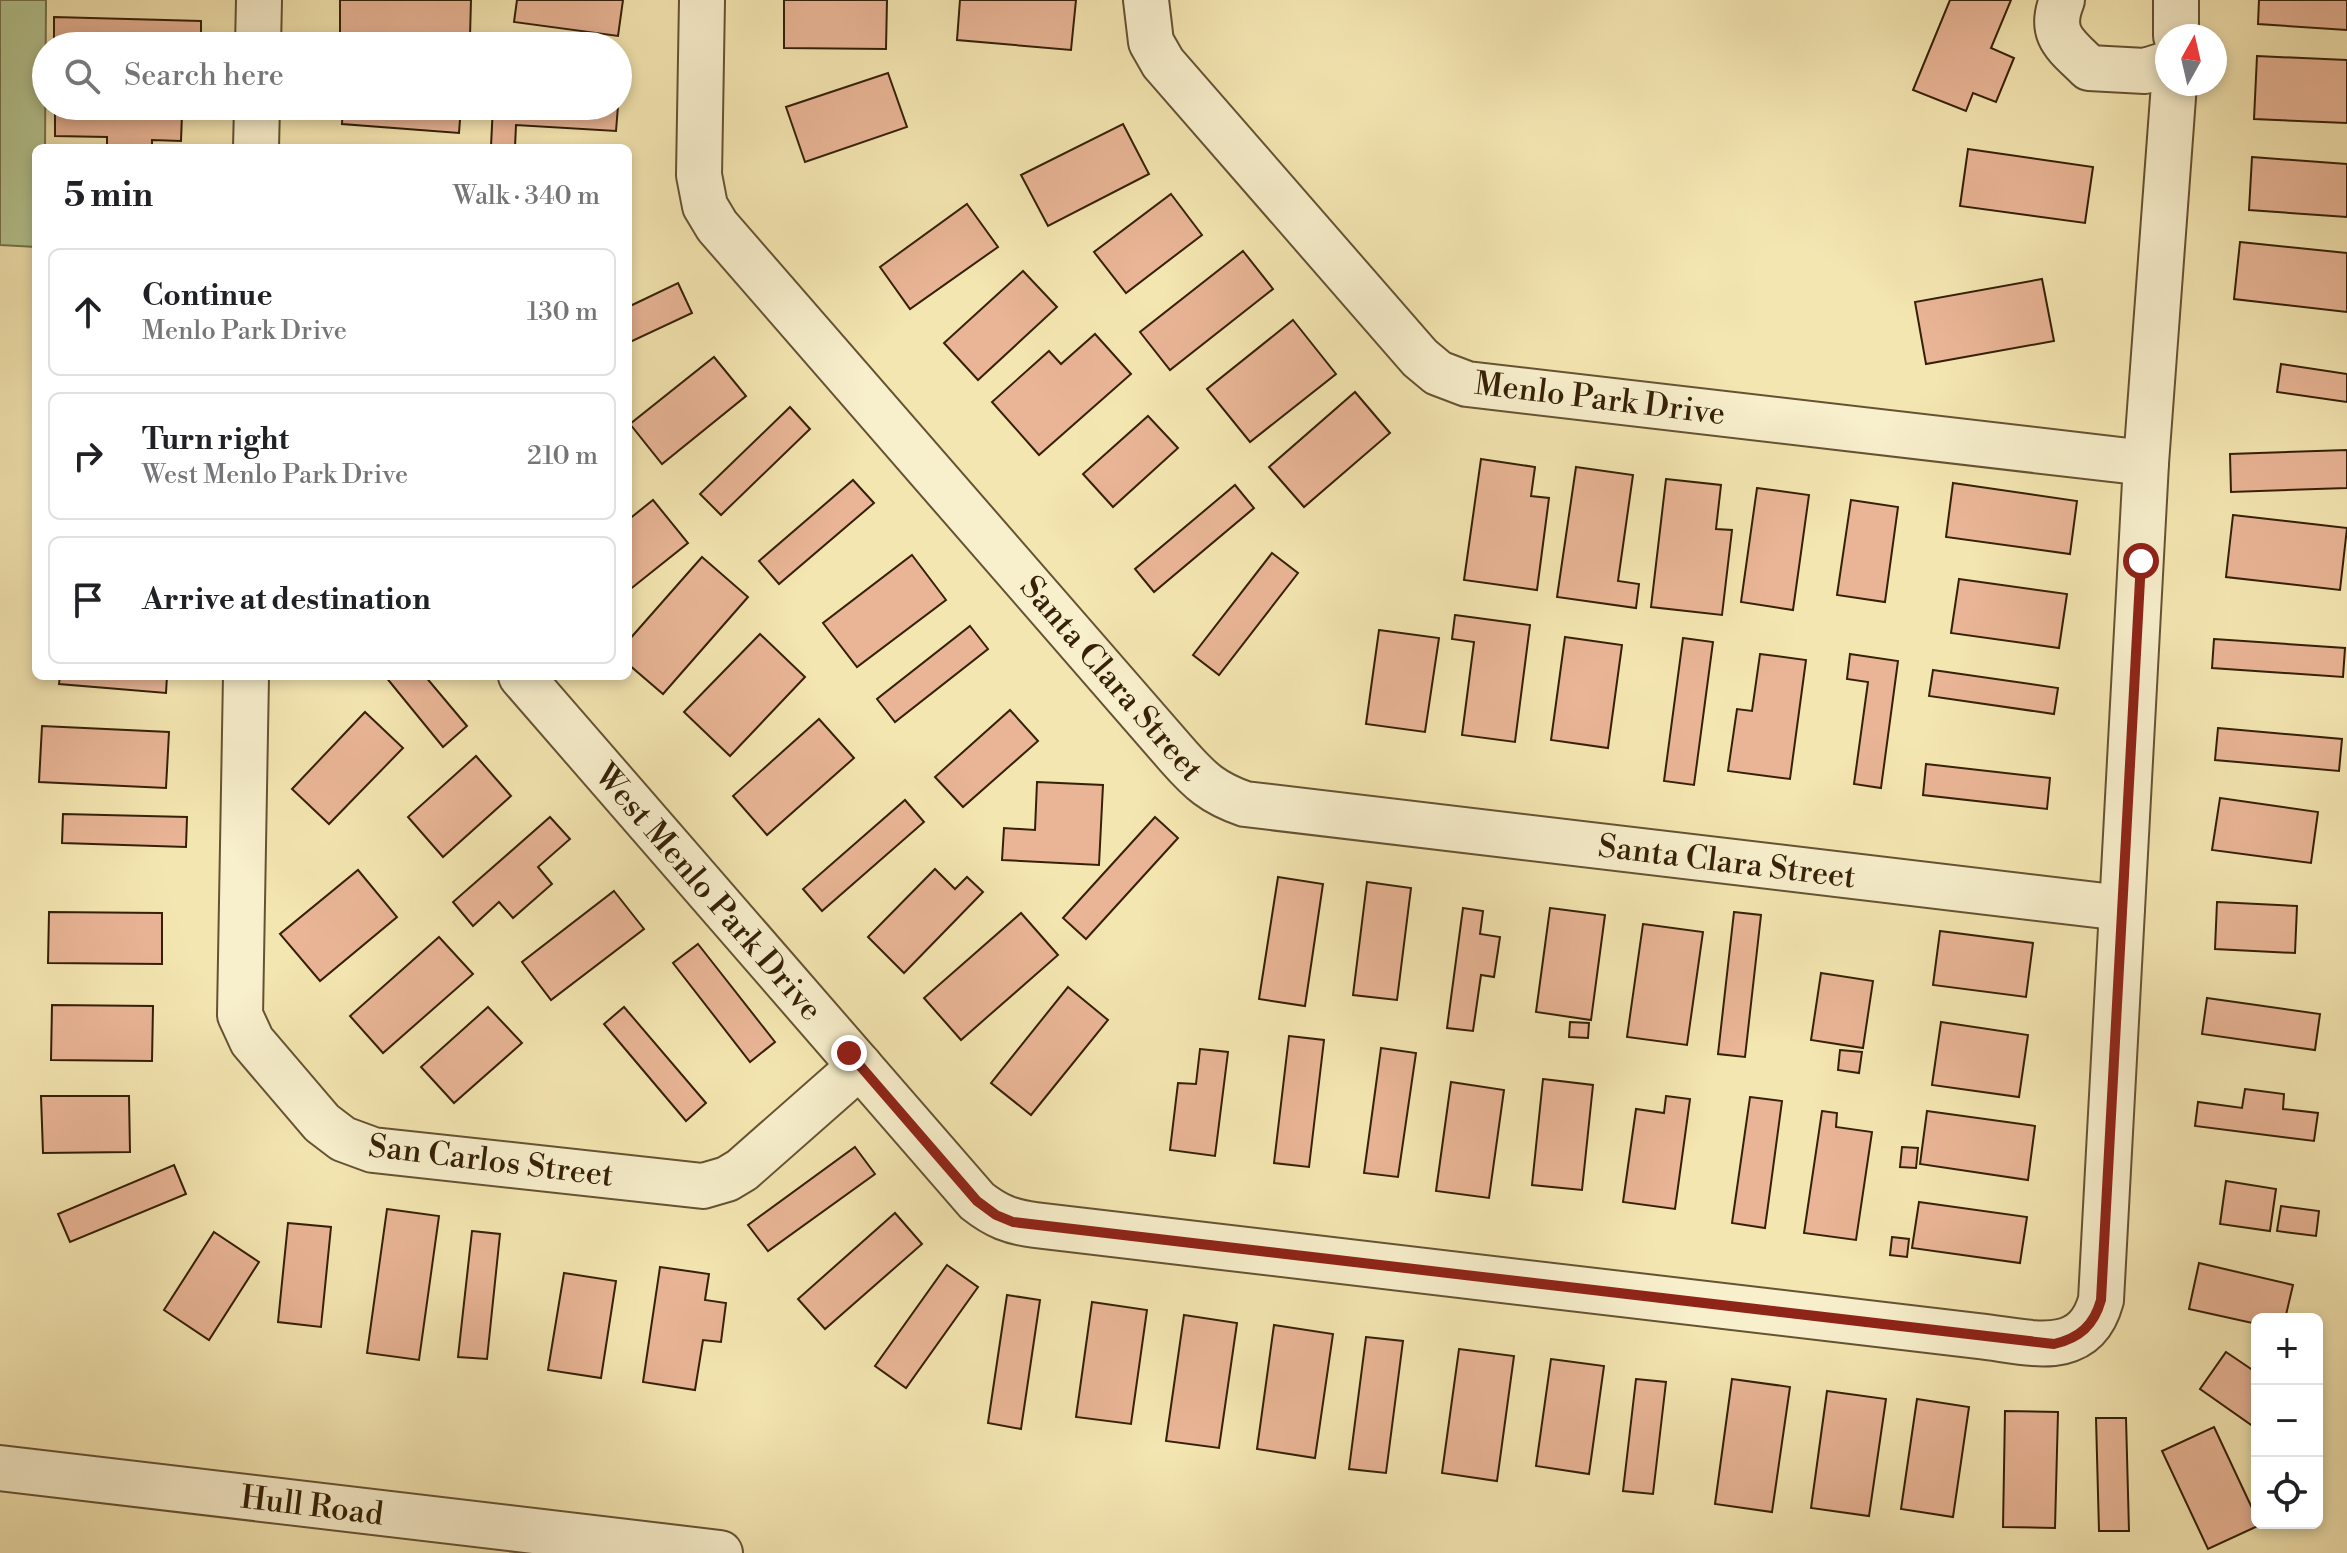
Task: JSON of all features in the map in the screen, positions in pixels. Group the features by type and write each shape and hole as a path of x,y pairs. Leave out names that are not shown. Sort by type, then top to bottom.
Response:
{"street":[{"path":"258,32 259,0"},
{"name":"Santa Clara Street","path":"702,0 699,175 705,206 717,226 1193,773 1221,796 1245,804 2122,908"},
{"name":"Menlo Park Drive","path":"1146,0 1151,42 1163,63 1420,358 1438,373 1467,384 2146,463"},
{"path":"2062,0 2056,15 2061,42 2089,68 2145,71 2155,68"},
{"path":"2176,0 2176,24"},
{"path":"2122,908 2146,463 2173,96"},
{"path":"256,144 257,120"},
{"name":"San Carlos Street","path":"246,680 240,1015 252,1041 322,1123 343,1139 373,1150 703,1186 727,1179 742,1170 860,1066"},
{"name":"West Menlo Park Drive","path":"524,680 977,1201 996,1215 1013,1222 2054,1344 2069,1341 2086,1331 2097,1314 2101,1300 2122,908"},
{"name":"Hull Road","path":"0,1468 720,1553"}],"green space":[{"path":"0,0 46,0 46,32 32,32 32,120 45,120 45,144 32,144 32,247 0,245"}],"building":[{"path":"340,0 471,0 470,32 340,32"},
{"path":"517,0 623,0 619,32 588,32 514,22"},
{"path":"784,0 887,0 886,49 784,48"},
{"path":"960,0 1076,0 1071,50 957,40"},
{"path":"1950,0 2011,0 1991,48 2014,58 1996,102 1973,93 1966,111 1913,90"},
{"path":"2259,0 2347,0 2347,30 2258,24"},
{"path":"54,17 201,21 201,32 54,32"},
{"path":"2257,56 2347,60 2347,123 2254,119"},
{"path":"888,73 907,127 805,162 786,107"},
{"path":"55,120 182,120 181,141 107,144 107,137 55,136"},
{"path":"342,120 460,120 459,133 342,124"},
{"path":"492,120 617,120 616,131 516,125 515,144 491,144"},
{"path":"1123,124 1149,174 1048,226 1021,175"},
{"path":"1968,149 2093,167 2085,223 1960,206"},
{"path":"2252,157 2347,164 2347,217 2249,210"},
{"path":"1171,194 1202,235 1126,293 1094,252"},
{"path":"967,204 998,247 910,309 880,267"},
{"path":"2240,242 2347,253 2347,312 2234,299"},
{"path":"1243,251 1273,289 1170,370 1140,332"},
{"path":"1023,271 1057,307 978,380 944,343"},
{"path":"2042,279 2054,341 1926,364 1915,302"},
{"path":"678,283 692,313 632,341 632,305"},
{"path":"1293,320 1336,374 1250,442 1207,389"},
{"path":"1095,334 1131,374 1039,455 992,402 1049,351 1061,364"},
{"path":"714,357 746,396 662,464 632,422"},
{"path":"2281,364 2347,374 2347,402 2277,392"},
{"path":"1355,392 1390,433 1304,507 1269,467"},
{"path":"790,407 810,429 721,515 700,494"},
{"path":"1148,416 1178,448 1113,507 1083,474"},
{"path":"2347,450 2347,488 2231,492 2230,454"},
{"path":"1481,459 1535,467 1531,496 1549,498 1537,590 1464,580"},
{"path":"1576,467 1633,475 1618,581 1639,584 1636,608 1557,597"},
{"path":"1666,479 1721,485 1716,529 1732,530 1722,615 1651,607"},
{"path":"853,480 874,503 779,584 759,561"},
{"path":"1953,483 2077,501 2070,554 1946,537"},
{"path":"1235,485 1254,508 1154,592 1135,569"},
{"path":"1757,488 1809,495 1793,610 1741,602"},
{"path":"653,500 688,543 632,588 632,517"},
{"path":"1851,500 1898,507 1885,602 1837,595"},
{"path":"2233,515 2347,528 2340,590 2226,577"},
{"path":"1272,553 1298,573 1219,675 1193,655"},
{"path":"912,555 946,600 857,667 823,623"},
{"path":"702,557 748,597 663,694 632,667 632,636"},
{"path":"1959,579 2067,594 2059,648 1951,633"},
{"path":"1455,615 1530,625 1515,742 1462,735 1474,642 1452,639"},
{"path":"970,626 988,649 895,722 877,699"},
{"path":"1379,630 1439,638 1425,732 1366,724"},
{"path":"760,634 805,677 730,756 684,712"},
{"path":"1565,637 1622,645 1608,748 1551,740"},
{"path":"1683,638 1713,642 1694,785 1664,781"},
{"path":"2214,639 2345,648 2343,677 2212,668"},
{"path":"1760,654 1806,660 1790,779 1728,771 1737,709 1752,711"},
{"path":"1850,654 1898,661 1881,788 1854,784 1868,682 1847,679"},
{"path":"1933,670 2058,688 2054,714 1929,696"},
{"path":"60,680 167,680 166,693 59,684"},
{"path":"388,680 428,680 467,726 443,747"},
{"path":"1010,710 1038,741 963,807 935,777"},
{"path":"365,712 403,748 329,824 292,789"},
{"path":"819,719 854,758 767,835 733,796"},
{"path":"42,726 169,732 166,788 39,782"},
{"path":"2218,728 2342,739 2339,771 2215,760"},
{"path":"476,756 511,796 443,857 408,817"},
{"path":"1926,764 2050,778 2047,809 1923,795"},
{"path":"1037,782 1103,785 1099,865 1002,860 1004,828 1035,830"},
{"path":"2220,798 2318,812 2311,863 2212,850"},
{"path":"905,800 924,822 822,911 803,889"},
{"path":"63,814 187,817 186,847 62,843"},
{"path":"550,817 570,839 538,867 552,884 513,918 499,902 473,926 453,902"},
{"path":"1155,817 1178,838 1086,939 1063,918"},
{"path":"935,869 955,889 967,877 983,892 904,973 868,937"},
{"path":"358,870 397,917 320,981 280,934"},
{"path":"1278,877 1323,884 1305,1006 1259,999"},
{"path":"1367,882 1411,888 1397,1000 1353,995"},
{"path":"614,891 644,929 551,1000 522,962"},
{"path":"2217,902 2297,906 2295,953 2215,949"},
{"path":"1463,908 1483,911 1480,934 1500,937 1494,977 1481,975 1473,1031 1447,1028"},
{"path":"1550,908 1605,915 1591,1020 1536,1012"},
{"path":"49,912 162,913 162,964 48,963"},
{"path":"1734,912 1761,915 1745,1057 1718,1054"},
{"path":"1021,913 1058,955 961,1040 924,998"},
{"path":"1643,924 1703,932 1687,1045 1627,1037"},
{"path":"1940,931 2033,943 2026,997 1933,985"},
{"path":"439,937 473,974 383,1053 350,1016"},
{"path":"698,944 775,1042 750,1062 673,963"},
{"path":"1821,973 1873,981 1863,1048 1811,1040"},
{"path":"1068,987 1108,1020 1031,1115 991,1083"},
{"path":"2207,998 2320,1014 2315,1050 2202,1034"},
{"path":"52,1005 153,1006 152,1061 51,1060"},
{"path":"488,1007 522,1043 454,1103 421,1067"},
{"path":"624,1007 706,1103 686,1121 604,1024"},
{"path":"1570,1022 1589,1023 1588,1038 1569,1037"},
{"path":"1941,1022 2028,1035 2019,1097 1932,1085"},
{"path":"1289,1036 1324,1040 1309,1167 1274,1163"},
{"path":"1381,1048 1416,1053 1398,1177 1364,1173"},
{"path":"1200,1049 1228,1052 1215,1156 1170,1150 1178,1083 1196,1084"},
{"path":"1840,1050 1862,1052 1859,1073 1838,1070"},
{"path":"1543,1079 1593,1085 1582,1190 1532,1185"},
{"path":"1451,1082 1504,1090 1489,1198 1436,1191"},
{"path":"2245,1089 2284,1094 2283,1109 2318,1113 2314,1141 2195,1126 2198,1102 2242,1108"},
{"path":"41,1096 129,1096 130,1152 43,1153"},
{"path":"1666,1096 1690,1099 1675,1209 1623,1202 1636,1109 1664,1113"},
{"path":"1750,1097 1782,1101 1765,1228 1732,1223"},
{"path":"1822,1111 1837,1113 1836,1127 1872,1132 1856,1240 1804,1233"},
{"path":"1927,1111 2035,1126 2028,1180 1920,1164"},
{"path":"855,1147 875,1174 768,1251 748,1225"},
{"path":"1902,1147 1918,1148 1916,1168 1900,1167"},
{"path":"174,1165 186,1194 70,1242 58,1214"},
{"path":"2226,1181 2276,1189 2270,1231 2220,1224"},
{"path":"1919,1202 2027,1217 2020,1263 1912,1248"},
{"path":"2281,1206 2319,1211 2316,1236 2277,1231"},
{"path":"387,1209 439,1216 419,1360 367,1353"},
{"path":"895,1213 922,1244 825,1329 798,1299"},
{"path":"288,1223 331,1227 321,1327 278,1322"},
{"path":"472,1231 500,1234 487,1359 458,1357"},
{"path":"214,1232 259,1262 209,1340 164,1310"},
{"path":"1892,1237 1909,1239 1907,1257 1890,1255"},
{"path":"2199,1263 2293,1285 2286,1313 2251,1313 2251,1323 2189,1309"},
{"path":"947,1265 978,1287 906,1388 875,1366"},
{"path":"660,1267 709,1274 705,1300 726,1303 721,1342 703,1340 695,1390 643,1382"},
{"path":"564,1273 616,1281 601,1378 548,1370"},
{"path":"1007,1295 1040,1300 1021,1429 988,1423"},
{"path":"1092,1302 1147,1310 1131,1424 1076,1417"},
{"path":"1184,1315 1237,1323 1219,1448 1166,1441"},
{"path":"1274,1325 1333,1334 1315,1458 1257,1449"},
{"path":"1366,1337 1403,1341 1386,1473 1349,1469"},
{"path":"1459,1349 1514,1356 1497,1481 1442,1473"},
{"path":"2226,1352 2251,1369 2251,1425 2200,1389"},
{"path":"1551,1359 1604,1366 1589,1474 1536,1466"},
{"path":"1636,1379 1666,1382 1653,1494 1623,1491"},
{"path":"1732,1379 1790,1387 1772,1512 1715,1504"},
{"path":"1827,1391 1886,1399 1869,1516 1811,1508"},
{"path":"1917,1399 1969,1407 1953,1517 1901,1509"},
{"path":"2005,1411 2058,1412 2055,1528 2003,1527"},
{"path":"2096,1418 2126,1418 2129,1531 2099,1531"},
{"path":"2214,1427 2251,1506 2251,1529 2208,1549 2162,1451"}],"route":[{"path":"849,1053 977,1201 996,1215 1013,1222 2054,1344 2069,1341 2086,1331 2097,1314 2101,1300 2141,561"}]}
